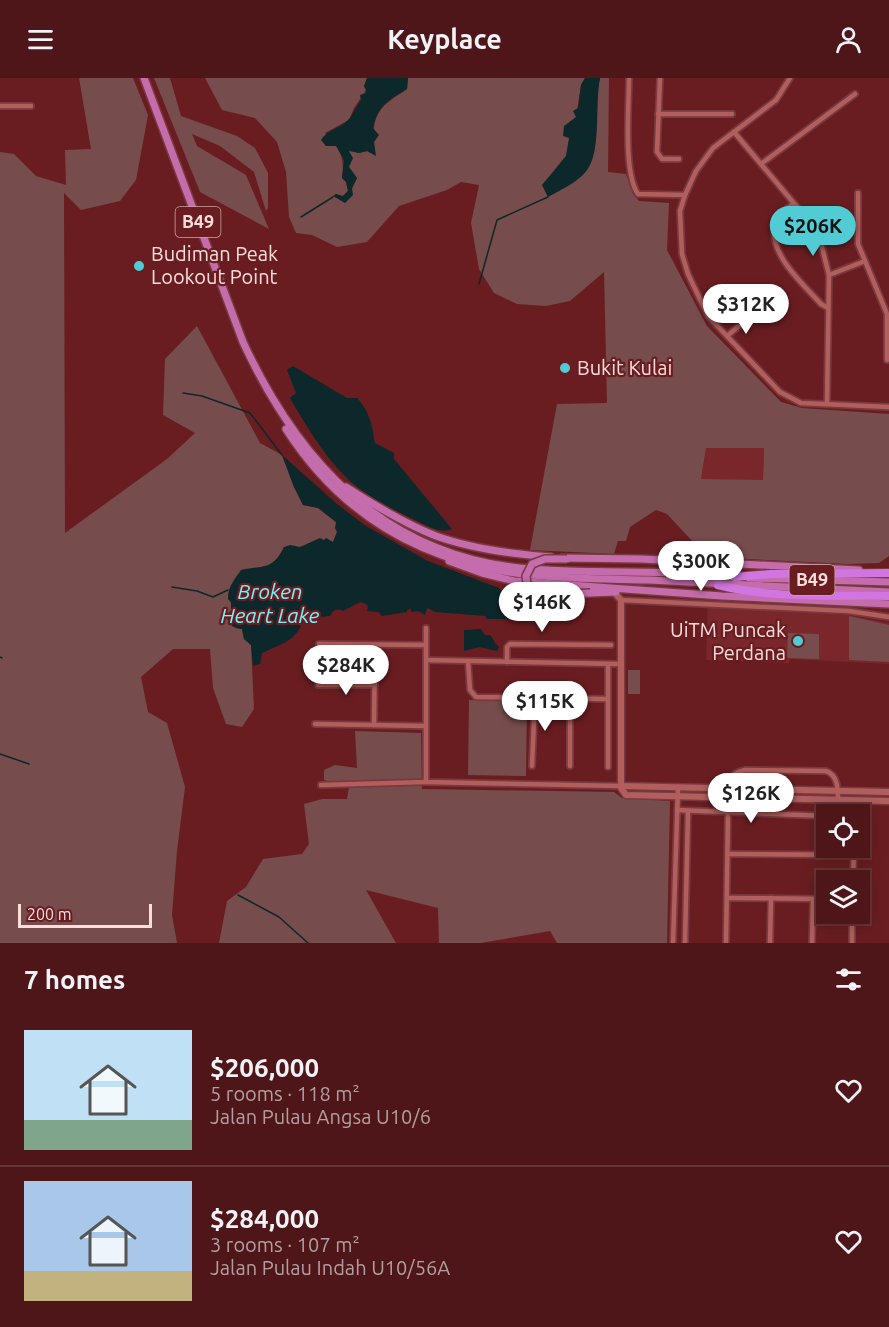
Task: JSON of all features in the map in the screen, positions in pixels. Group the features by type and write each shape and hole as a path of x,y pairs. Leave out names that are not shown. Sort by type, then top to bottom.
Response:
{"highway":[{"path":"734,577 889,571"},
{"path":"718,585 735,589 815,595 889,594"}],"main road":[{"name":"B49","path":"144,78 254,366 285,420 321,467 359,503 396,528 430,544 486,562 517,567 569,572 889,582"},
{"name":"B49","path":"254,366 265,396 309,462 325,481 350,503 384,527 466,568 514,581 889,604"},
{"path":"331,477 389,512 437,536 467,545 511,553 567,559"},
{"name":"B49","path":"440,555 509,572 596,579 889,594"},
{"path":"657,591 546,594 536,591 527,584 526,576 532,564 545,560 567,559 641,559 889,571"}],"street":[{"path":"629,78 629,166 633,186 638,194 685,195"},
{"path":"660,78 658,156 662,159 679,159"},
{"path":"790,78 776,100 713,148 696,171 680,211 682,254 688,274 708,316 780,392 801,403 889,407"},
{"path":"761,164 855,94"},
{"path":"0,106 31,106"},
{"path":"658,114 732,114"},
{"path":"734,132 818,232 829,275 827,404"},
{"path":"858,193 858,243 887,314 887,360"},
{"path":"793,204 782,214 775,225 777,248 787,267 821,304 828,308"},
{"path":"829,275 865,261"},
{"path":"727,336 751,316"},
{"path":"614,592 621,600 621,786 627,795 889,801"},
{"path":"621,600 849,611 889,617"},
{"path":"426,628 426,782"},
{"path":"319,644 426,645"},
{"path":"507,662 507,647 510,644 611,645"},
{"path":"374,725 375,645"},
{"path":"426,660 620,664"},
{"path":"468,661 470,690 476,697 608,699"},
{"path":"608,664 608,767"},
{"path":"318,685 375,686"},
{"path":"532,766 535,698"},
{"path":"570,698 570,766"},
{"path":"315,724 426,726"},
{"path":"730,797 731,777 735,772 745,770 825,771 831,773 835,779 838,801"},
{"path":"321,785 426,782 889,792"},
{"path":"673,943 678,787"},
{"path":"677,810 816,816"},
{"path":"685,943 688,811"},
{"path":"726,943 728,812"},
{"path":"728,854 816,855"},
{"path":"727,898 813,899 812,943"},
{"path":"770,943 771,898"},
{"path":"852,924 852,943"}],"shaded area":[{"path":"79,78 133,78 148,115 136,180 120,201 81,210 64,193 65,533 167,459 195,433 163,415 165,359 197,326 260,443 282,455 303,505 318,508 336,522 337,532 333,542 324,540 300,547 284,547 272,564 236,579 229,590 228,599 231,602 231,611 226,615 242,629 244,639 251,645 254,709 242,727 226,724 213,688 210,649 173,649 141,677 148,712 167,723 185,787 172,915 177,943 0,943 0,152 14,154 36,176 66,185 65,150 91,149"},
{"path":"154,78 170,78 181,116 237,136 255,148 268,173 268,208 266,211 254,172 220,146 192,134 197,146 246,175 269,229 200,192"},
{"path":"205,78 367,78 364,86 366,90 349,120 325,133 338,148 342,158 342,178 346,182 348,191 343,196 345,203 357,178 349,167 349,150 359,153 367,151 375,155 374,131 377,116 387,103 407,89 408,78 585,78 581,85 566,156 543,185 548,197 598,89 600,78 609,78 608,172 626,174 633,194 639,201 669,203 667,250 707,326 781,402 802,408 889,414 889,556 879,563 848,564 707,557 667,514 656,510 630,527 626,541 618,541 614,554 530,550 557,404 607,403 604,272 570,301 546,306 517,304 494,293 479,269 471,223 479,185 461,182 447,190 399,206 367,242 337,247 312,235 296,233 289,217 286,172 277,142 255,118 222,110","holes":["706,448 764,448 763,480 701,479"]},
{"path":"706,448 764,448 763,481 701,479"},
{"name":"UiTM Puncak Perdana","path":"708,601 781,605 781,611 848,615 889,623 889,664 790,659 789,663 706,660"},
{"path":"849,616 889,625 889,662 849,660"},
{"path":"788,633 819,634 819,659 788,658"},
{"path":"628,670 640,670 640,694 628,694"},
{"path":"469,700 527,701 526,776 468,775"},
{"path":"355,731 421,733 422,789 614,792 622,798 670,801 667,943 557,943 550,931 481,943 439,943 438,908 366,890 396,943 219,943 227,901 246,887 263,859 302,854 309,844 304,804 322,799 347,799 349,787 324,780 324,770 335,765 357,768"}],"water":[{"path":"367,78 408,78 407,89 389,100 378,113 373,128 379,135 374,142 376,156 367,151 359,153 349,151 353,158 349,167 357,178 352,188 353,195 345,203 333,196 336,194 343,196 348,191 346,182 342,178 344,160 336,146 326,146 321,140 350,118 361,100 360,95 366,93 364,86"},
{"path":"585,78 600,78 593,158 586,172 548,197 542,185 566,156 569,138 563,136 564,126 576,117 573,111 578,108 581,85"},
{"path":"293,366 347,398 357,398 368,414 375,443 394,453 394,459 452,529 443,531 434,529 400,513 364,492 341,472 317,442 290,398 296,393 287,370"},
{"name":"Broken Heart Lake","path":"282,455 337,504 366,526 428,561 499,588 515,606 539,617 487,619 485,616 435,612 427,608 425,615 418,611 411,612 411,609 407,612 382,616 378,612 367,611 366,604 360,602 343,611 335,610 330,616 314,618 309,612 306,613 295,635 262,653 260,664 253,666 251,645 244,639 242,629 231,625 226,615 231,611 228,595 234,580 241,570 271,564 284,547 290,545 300,547 320,538 333,542 337,532 336,522 318,508 303,505"},
{"path":"481,629 485,635 490,635 499,647 497,651 479,647 464,651 464,630"}],"waterway":[{"path":"301,217 333,197"},
{"path":"479,284 497,220 548,197"},
{"path":"183,393 202,396 250,413 282,455"},
{"path":"172,587 197,591 213,597 228,590"},
{"path":"0,754 29,764"},
{"path":"238,895 279,917 308,943"}],"place":[{"name":"Budiman Peak Lookout Point","path":"139,266"},
{"name":"Bukit Kulai","path":"565,368"},
{"name":"UiTM Puncak Perdana","path":"798,641"}]}
